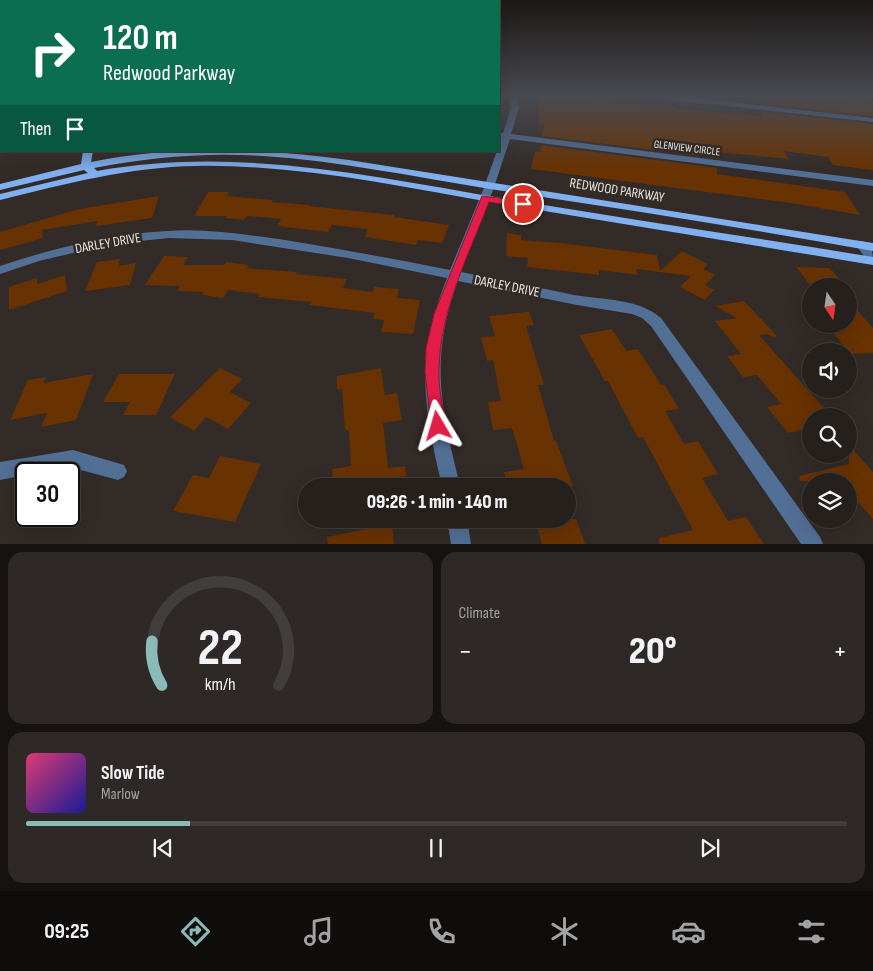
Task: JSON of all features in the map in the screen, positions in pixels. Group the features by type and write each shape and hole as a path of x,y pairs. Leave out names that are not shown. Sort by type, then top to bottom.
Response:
{"main road":[{"path":"88,152 86,166 96,174 110,156"},
{"name":"REDWOOD PARKWAY","path":"0,187 86,166 110,156 218,152 264,153 873,260"},
{"name":"REDWOOD PARKWAY","path":"0,197 96,174 179,164 220,162 263,164 487,192 867,246"}],"street":[{"path":"502,135 509,120"},
{"name":"GLENVIEW CIRCLE","path":"502,135 873,183"},
{"path":"449,478 438,426 432,372 433,348 440,314 487,192 498,152"},
{"name":"DARLEY DRIVE","path":"0,270 36,258 111,240 169,234 232,236 348,254 634,309 647,314 656,322 814,544"},
{"path":"867,246 873,260"},
{"path":"0,471 73,459 118,471"},
{"path":"458,528 461,544"}],"building":[{"path":"538,120 839,120 873,124 873,170 833,165 828,157 784,151 789,159 719,152 719,158 542,136 544,124 538,124"},
{"path":"541,145 717,168 717,174 845,192 860,215 791,203 531,169 535,151 540,152"},
{"path":"208,192 229,192 227,196 394,215 394,217 449,225 442,243 418,240 416,245 365,237 368,229 332,225 328,232 277,226 281,219 247,216 244,220 225,218 227,216 194,216"},
{"path":"159,196 152,218 96,226 98,221 42,230 43,238 0,250 0,232 79,209"},
{"path":"507,233 521,235 521,240 657,255 660,271 682,251 708,264 703,269 715,275 705,285 714,290 705,300 680,287 691,276 636,269 638,275 599,270 599,275 527,267 528,258 506,256"},
{"path":"164,256 188,257 183,265 224,265 226,262 248,265 246,268 297,272 296,274 347,279 343,288 373,292 374,287 399,289 397,298 420,300 413,334 381,332 384,320 373,319 375,313 309,305 311,302 258,297 259,294 228,290 223,298 202,295 204,292 177,291 180,286 145,285"},
{"path":"120,259 118,266 136,263 130,285 85,291 97,262"},
{"path":"796,267 830,268 838,278 805,278"},
{"path":"65,275 67,291 9,310 9,287 37,278 37,284"},
{"path":"744,301 777,336 775,338 767,334 759,335 802,383 802,398 815,398 824,408 802,408 802,431 788,433 767,407 781,404 757,375 743,377 727,356 741,354 715,321 737,318 715,306"},
{"path":"858,311 873,328 873,353 857,354 857,343 842,343 834,333 857,333"},
{"path":"529,312 534,325 526,326 544,385 538,385 554,441 556,441 570,478 506,478 504,472 524,469 512,428 493,430 488,402 501,401 493,360 487,361 481,337 495,336 489,316"},
{"path":"612,329 626,351 638,349 661,385 664,384 679,409 665,411 684,444 698,441 718,474 702,478 728,521 746,517 764,544 659,544 659,538 693,530 643,437 638,438 608,381 605,381 579,335"},
{"path":"220,368 242,379 230,392 251,403 228,429 206,417 194,431 170,417"},
{"path":"381,368 385,395 397,393 402,420 383,423 388,468 405,466 407,478 333,478 332,469 351,466 349,430 345,430 342,389 337,390 337,376"},
{"path":"93,374 76,420 41,427 47,413 10,420 28,380 46,377 43,383"},
{"path":"119,374 175,374 156,415 123,415 130,402 103,402"},
{"path":"857,454 873,472 873,519 859,503 857,503 857,473 812,473 857,463"},
{"path":"220,456 261,464 235,522 173,511 193,475 209,478"},
{"path":"576,519 585,544 542,544 538,528 576,528"},
{"path":"372,528 392,528 394,544 328,544 327,537"}],"route":[{"path":"438,426 432,372 433,348 440,314 485,198 523,204"}]}
